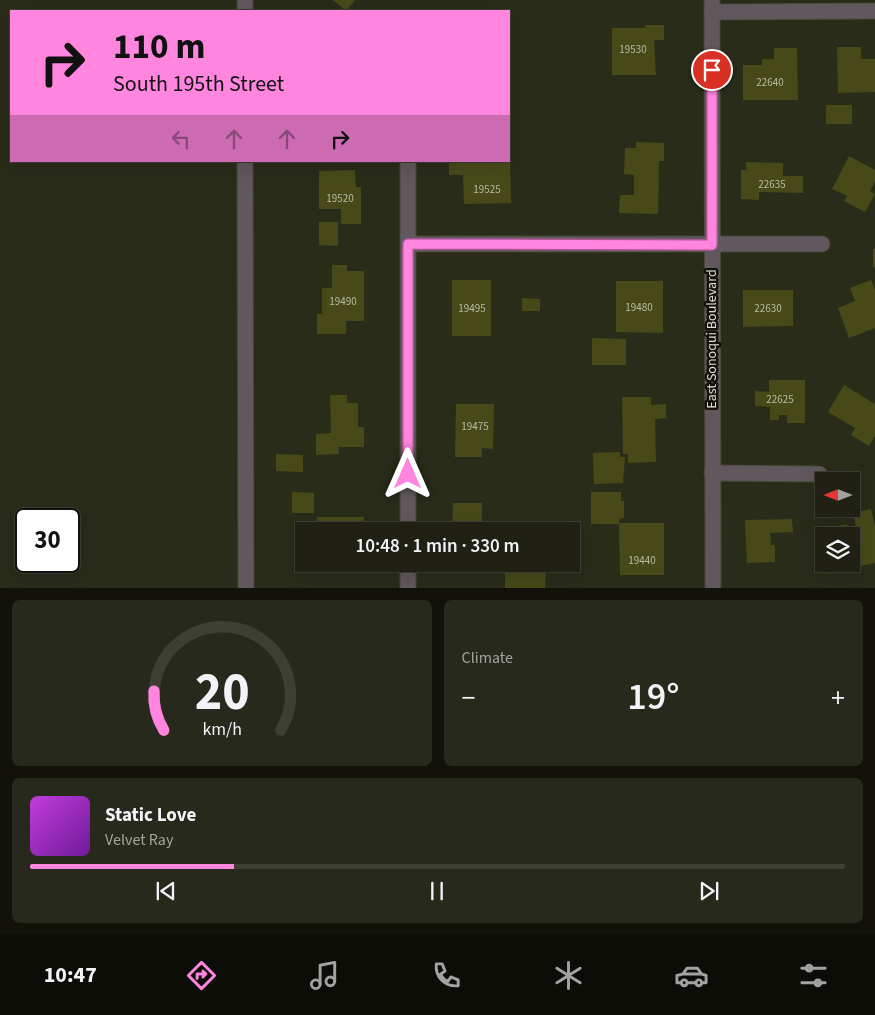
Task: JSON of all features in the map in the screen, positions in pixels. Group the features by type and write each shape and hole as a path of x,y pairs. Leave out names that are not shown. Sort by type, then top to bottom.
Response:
{"street":[{"path":"712,6 875,11"},
{"name":"East Sonoqui Boulevard","path":"712,6 713,588"},
{"path":"245,162 246,588"},
{"path":"408,162 408,522"},
{"path":"408,244 822,244"},
{"path":"712,474 815,474"},
{"path":"408,572 408,588"}],"building":[{"path":"333,0 355,0 345,10"},
{"path":"645,25 664,25 664,40 654,40 656,75 612,75 612,28 645,28"},
{"path":"837,47 861,47 861,59 875,59 875,92 838,93"},
{"path":"774,48 797,48 798,100 743,100 743,65 762,65 762,59 774,59"},
{"path":"826,105 852,105 852,124 826,124"},
{"path":"636,142 664,143 664,161 659,161 658,214 619,213 620,195 634,195 634,175 624,174 625,148 636,148"},
{"path":"849,156 875,170 875,181 870,191 875,194 865,212 844,201 847,196 832,189"},
{"path":"510,161 511,203 464,204 463,175 449,175 449,162"},
{"path":"746,162 783,163 783,176 803,176 803,193 759,192 759,200 741,199 741,170 746,170"},
{"path":"355,170 356,187 361,187 361,224 341,224 341,209 319,209 319,171"},
{"path":"319,222 338,222 338,246 319,245"},
{"path":"873,249 875,249 875,267 873,267"},
{"path":"332,265 347,265 347,271 364,271 364,321 346,321 346,334 317,334 317,314 322,314 322,288 332,288"},
{"path":"452,280 491,280 491,336 452,336"},
{"path":"871,280 875,290 875,328 849,338 838,308 855,301 850,288"},
{"path":"616,281 663,281 663,333 616,332"},
{"path":"743,290 793,290 793,326 743,327"},
{"path":"522,298 540,299 540,311 522,311"},
{"path":"592,338 626,339 626,365 592,365"},
{"path":"769,380 805,380 805,423 787,423 787,415 779,415 779,420 770,420 770,407 755,406 755,391 769,392"},
{"path":"844,385 875,404 875,436 869,446 851,435 855,428 828,412"},
{"path":"330,395 347,395 347,403 358,403 358,427 364,427 364,447 338,447 339,454 316,455 316,434 331,433"},
{"path":"622,397 651,397 651,405 666,404 666,418 655,419 656,462 628,463 628,454 623,454"},
{"path":"456,404 494,404 493,449 482,448 482,457 455,457"},
{"path":"620,452 620,457 625,457 623,483 594,484 593,453"},
{"path":"276,454 303,455 303,472 276,471"},
{"path":"292,492 314,493 314,513 292,513"},
{"path":"591,492 621,492 621,501 624,501 624,518 619,519 619,524 591,524"},
{"path":"453,503 482,503 482,522 452,522"},
{"path":"871,509 875,526 875,563 860,566 860,527 856,527 854,518 860,518 860,511"},
{"path":"317,517 364,517 364,522 317,522"},
{"path":"792,519 793,532 770,533 771,545 775,545 775,562 747,563 745,520"},
{"path":"619,523 664,523 664,575 620,575"},
{"path":"847,524 848,527 837,527 837,526"},
{"path":"505,572 546,572 545,588 505,588"}],"route":[{"path":"408,474 408,244 712,245 712,70"}]}
